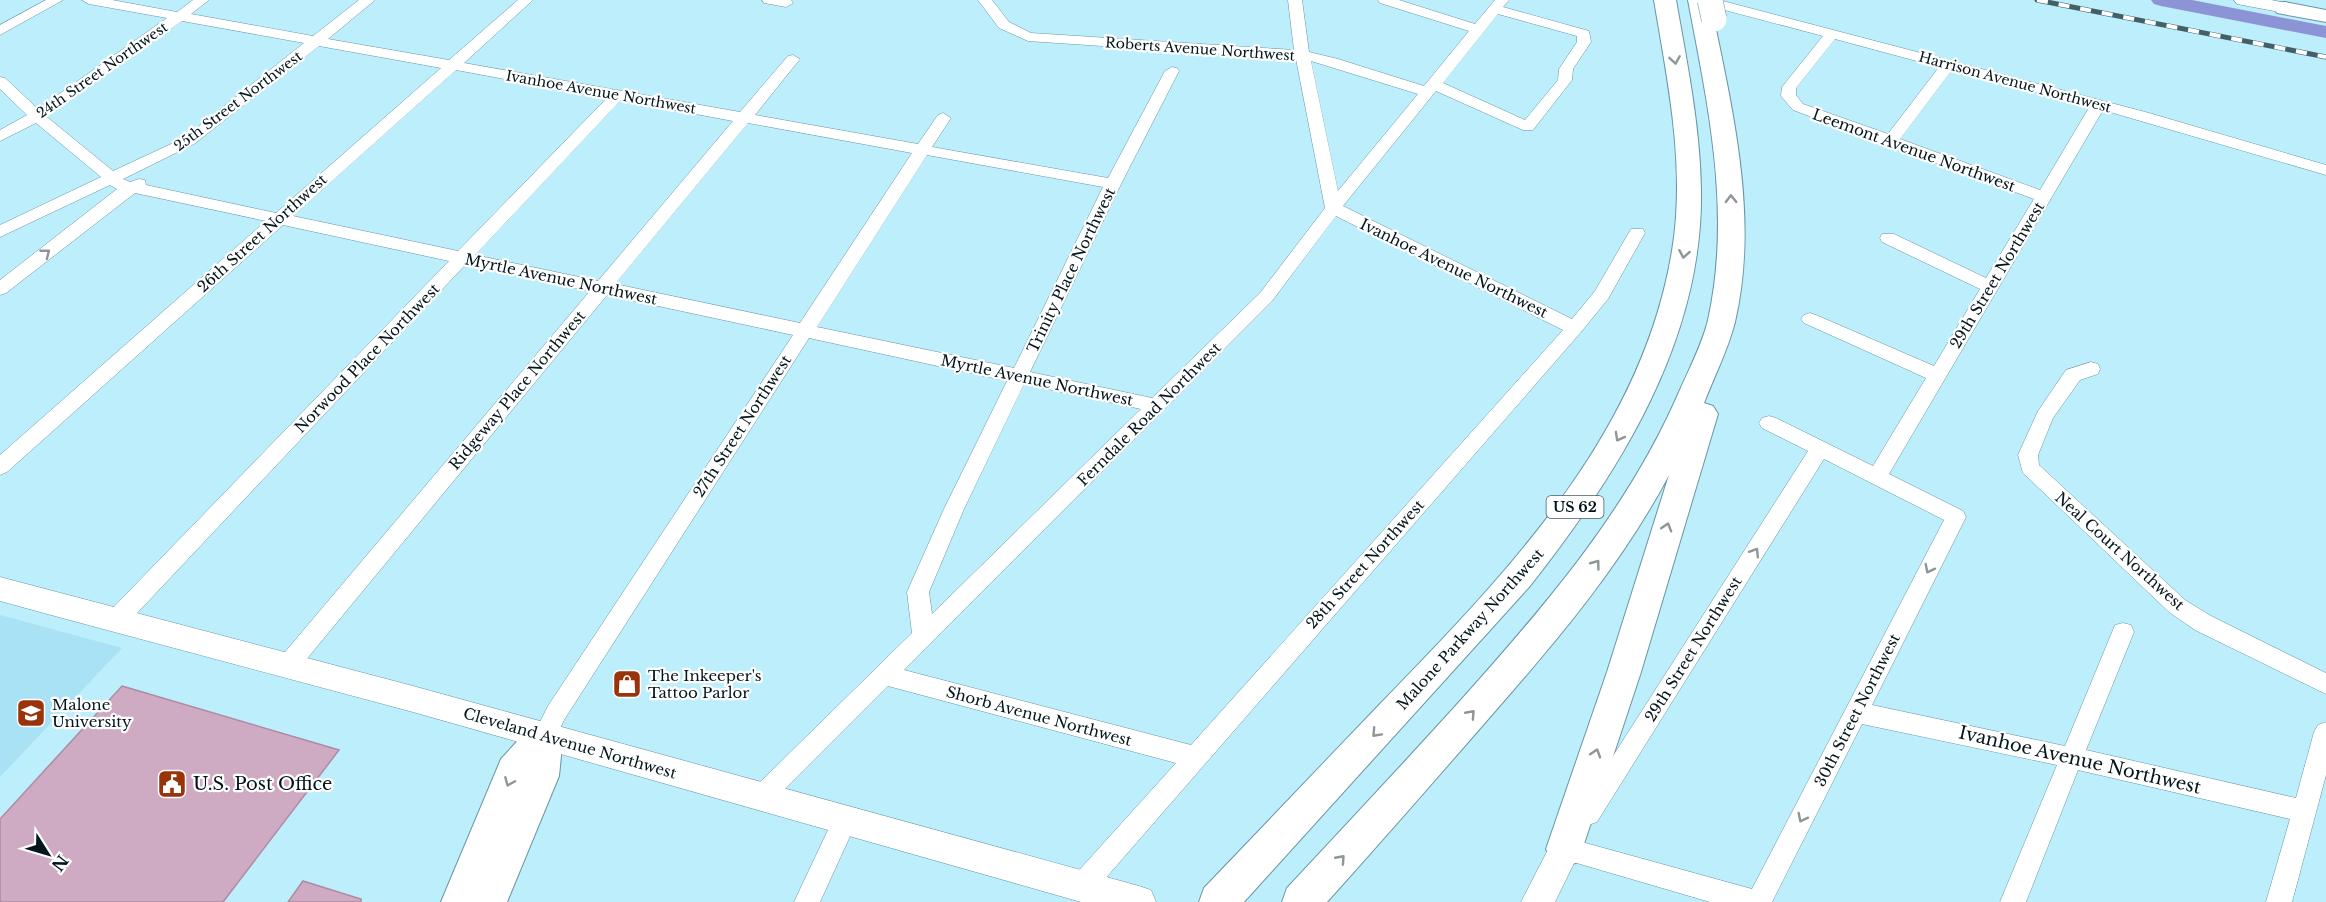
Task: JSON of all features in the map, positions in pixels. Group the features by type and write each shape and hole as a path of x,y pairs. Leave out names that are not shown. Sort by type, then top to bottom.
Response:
{"highway":[{"name":"Malone Parkway Northwest","path":"1218,902 1461,643 1539,555 1600,470 1640,396 1667,325 1684,252 1688,219 1688,160 1685,127 1665,1"},
{"path":"2287,4 2326,16"},
{"name":"US 62","path":"1301,902 1566,604 1617,537 1649,487 1693,398 1721,320 1730,259 1732,207 1729,166 1736,130 1706,7"},
{"path":"1565,849 1624,672 1707,402 1721,320"},
{"path":"460,902 514,771 544,736"},
{"path":"488,902 541,776 544,736"}],"main road":[{"path":"2243,0 2287,4"},
{"name":"Cleveland Avenue Northwest","path":"0,589 288,665 1139,902"},
{"path":"1538,902 1565,849"}],"street":[{"path":"0,31 56,0"},
{"name":"Ivanhoe Avenue Northwest","path":"89,0 1113,184"},
{"name":"24th Street Northwest","path":"0,136 38,116 202,0"},
{"name":"25th Street Northwest","path":"0,232 189,141 368,0"},
{"name":"26th Street Northwest","path":"0,467 526,0"},
{"path":"769,0 786,3"},
{"name":"Roberts Avenue Northwest","path":"985,0 1004,25 1028,37 1302,55 1429,88 1528,127 1565,80 1566,69 1584,42 1584,34 1498,4"},
{"path":"1295,0 1302,55 1333,208"},
{"path":"1385,0 1478,29"},
{"name":"Ferndale Road Northwest","path":"761,797 1266,297 1333,208 1498,4"},
{"name":"Harrison Avenue Northwest","path":"1706,7 1832,34 1948,64 2099,104 2326,170"},
{"name":"Leemont Avenue Northwest","path":"1832,34 1796,77 1787,92 1798,107 2044,197"},
{"name":"Ridgeway Place Northwest","path":"288,665 793,59"},
{"path":"1890,142 1948,64"},
{"name":"Trinity Place Northwest","path":"924,637 918,592 979,455 1113,184 1172,71"},
{"name":"Myrtle Avenue Northwest","path":"0,81 120,185 1158,406"},
{"name":"Norwood Place Northwest","path":"115,621 618,95"},
{"name":"29th Street Northwest","path":"1877,477 2099,104"},
{"name":"27th Street Northwest","path":"544,736 562,704 943,118"},
{"path":"0,289 172,158 189,141"},
{"name":"Ivanhoe Avenue Northwest","path":"1333,208 1575,328"},
{"name":"28th Street Northwest","path":"1082,886 1575,328 1602,295 1636,233"},
{"path":"1888,238 1990,287"},
{"path":"1810,319 1937,375"},
{"name":"Neal Court Northwest","path":"2091,369 2073,375 2045,416 2028,455 2030,468 2177,606 2203,623 2326,684"},
{"path":"1769,423 1877,477"},
{"name":"29th Street Northwest","path":"1565,849 1820,449"},
{"name":"30th Street Northwest","path":"1759,902 1956,517 1877,477"},
{"path":"2013,902 2124,632"},
{"name":"Shorb Avenue Northwest","path":"884,675 1194,757"},
{"name":"Ivanhoe Avenue Northwest","path":"1856,712 2304,811"},
{"path":"2279,902 2326,732"},
{"path":"807,902 844,821"},
{"path":"1565,849 1754,902"}],"shaded area":[{"name":"Malone University","path":"0,615 122,648 0,777"}],"building":[{"name":"U.S. Post Office","path":"122,686 339,750 223,902 0,902 0,819"},
{"path":"303,881 361,899 361,902 288,902"}],"waterway":[{"path":"2161,0 2326,32"}],"railway":[{"path":"2037,0 2326,57"}],"place":[{"name":"The Inkeeper's Tattoo Parlor","path":"627,684"},
{"name":"Malone University","path":"31,713"},
{"name":"U.S. Post Office","path":"172,784"}]}
